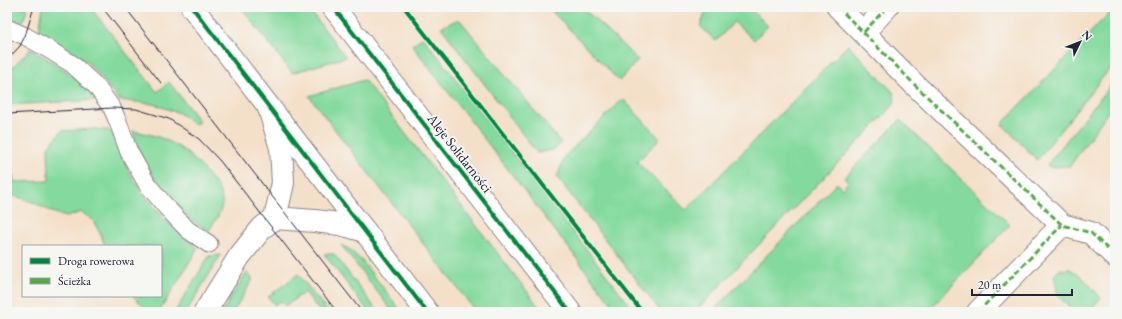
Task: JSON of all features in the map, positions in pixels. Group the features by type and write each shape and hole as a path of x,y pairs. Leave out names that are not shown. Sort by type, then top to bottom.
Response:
{"street":[{"path":"192,7 427,312"},
{"name":"Aleje Solidarności","path":"333,7 570,312"},
{"path":"838,7 917,87 1062,225 1092,233 1115,256"},
{"path":"864,32 887,7"},
{"path":"205,312 239,257 262,228 275,218 283,183 281,148 269,108"},
{"path":"275,218 340,224 365,231"},
{"path":"978,312 1062,225"}],"lane":[{"path":"7,28 25,36 72,64 96,86 112,108 130,152 146,184 188,230 209,244"}],"green space":[{"path":"7,7 28,7 23,22 21,20 7,47"},
{"path":"43,7 90,7 157,92 169,82 199,121 198,123 194,124 179,113 153,104 119,100 89,64 71,50 39,31"},
{"path":"241,7 307,7 346,57 292,73"},
{"path":"548,7 582,7 638,60 619,81"},
{"path":"712,7 749,7 768,26 754,40 734,22 716,41 700,26 705,14"},
{"path":"1115,7 1115,62 1037,160 1002,124"},
{"path":"459,19 561,143 555,149 537,153 441,27"},
{"path":"423,37 635,312 618,312 412,45"},
{"path":"848,45 892,91 895,99 892,107 695,312 661,312 557,177 565,156 623,99 660,139 637,162 686,210"},
{"path":"30,49 74,77 97,100 7,105 7,72"},
{"path":"364,80 543,312 476,312 309,96"},
{"path":"1115,80 1115,102 1070,166 1049,167 1047,165"},
{"path":"900,120 1010,225 927,312 712,312 837,183 842,189 849,181 844,178"},
{"path":"95,129 108,130 114,135 128,170 139,188 167,222 198,248 159,312 149,312 134,297 162,297 162,245 105,245 92,219 81,212 66,217 52,212 33,202 9,194 7,188 8,169 13,169 14,182 49,181 48,147 62,131"},
{"path":"133,131 156,136 175,145 192,157 215,184 220,193 222,205 208,232 179,209 159,185 147,167 138,149"},
{"path":"341,245 349,249 362,261 402,312 393,312"},
{"path":"324,254 334,254 378,312 369,312"},
{"path":"221,255 186,312 175,312 209,256"},
{"path":"1070,269 1081,276 1101,298 1088,312 1075,312 1058,296 1054,275 1059,270"},
{"path":"246,273 253,279 233,312 222,312"},
{"path":"298,274 328,312 320,312 305,292 285,306 280,301 274,304 268,297"}],"tram line":[{"path":"7,60 20,46 25,36 34,7"},
{"path":"102,7 161,83"},
{"path":"125,7 362,312"},
{"path":"7,114 112,108 136,109 169,119 199,139 220,161 337,312"}],"marked path":[{"path":"838,7 917,87 1062,225 1091,233 1115,256"},
{"path":"864,32 887,7"},
{"path":"978,312 1062,225"}],"cycle path":[{"path":"192,7 427,312"},
{"path":"333,7 570,312"},
{"path":"404,7 642,312"}]}
